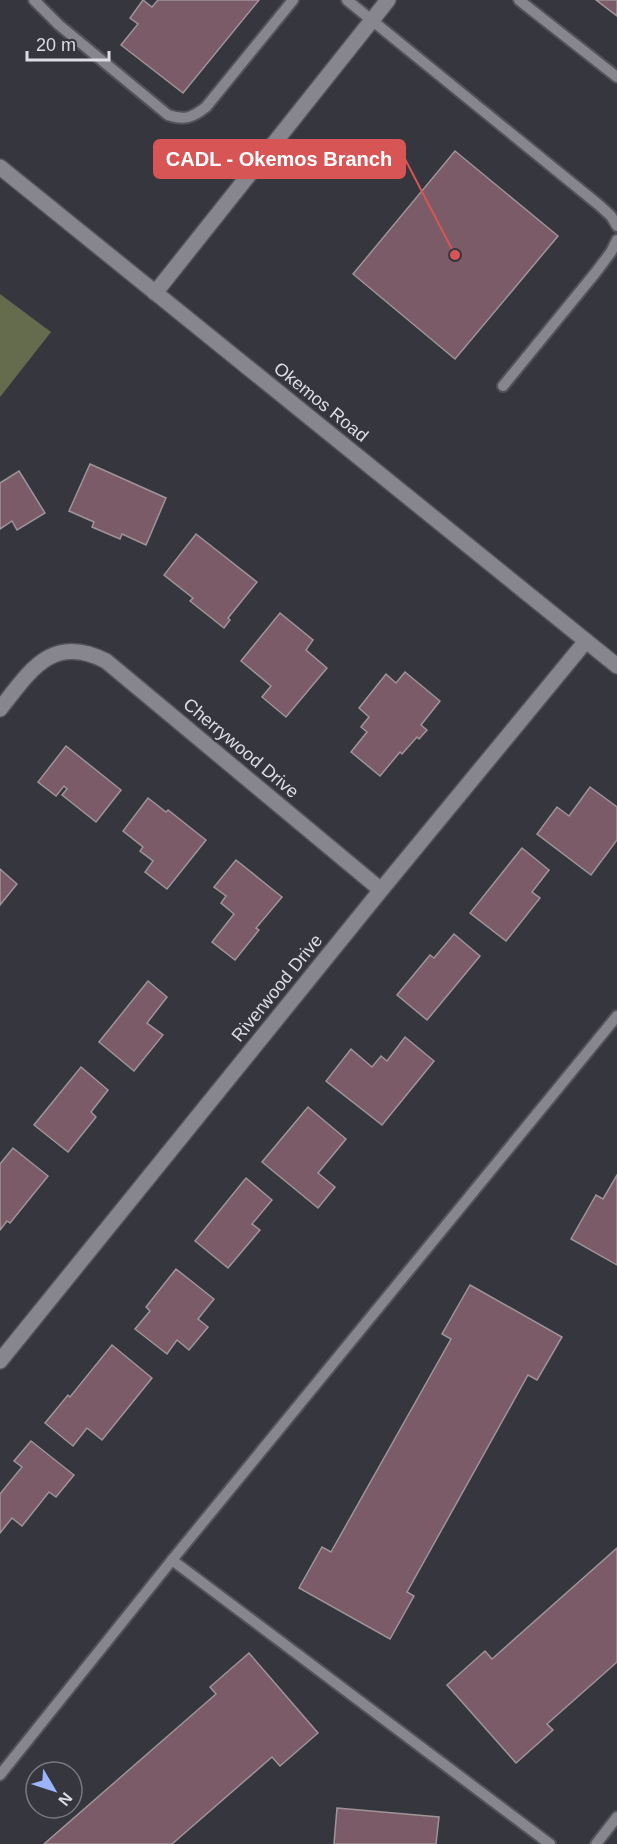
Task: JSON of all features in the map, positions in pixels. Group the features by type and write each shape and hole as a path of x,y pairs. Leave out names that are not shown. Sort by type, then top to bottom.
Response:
{"street":[{"path":"155,293 388,0"},
{"name":"Okemos Road","path":"0,167 617,666"},
{"name":"Riverwood Drive","path":"0,1361 381,890 586,641"},
{"name":"Cherrywood Drive","path":"0,709 32,669 55,654 69,651 91,654 106,661 381,890"}],"lane":[{"path":"34,0 59,25 168,115 179,119 190,118 206,107 292,0"},
{"path":"347,0 599,205 617,226"},
{"path":"519,0 617,77"},
{"path":"503,386 596,272 617,240"},
{"path":"0,1774 617,1016"},
{"path":"172,1560 550,1844"},
{"path":"596,1844 617,1817"}],"green space":[{"path":"0,294 51,332 0,397"}],"building":[{"path":"143,0 152,7 158,0 259,0 183,93 121,45 138,24 130,18"},
{"path":"596,0 617,0 617,16"},
{"path":"455,151 558,236 455,359 353,274"},
{"path":"90,464 166,498 146,545 122,534 120,539 92,527 94,522 69,511"},
{"path":"19,471 45,513 17,530 12,521 0,529 0,483"},
{"path":"196,534 257,582 228,618 230,620 224,628 190,601 193,598 164,575"},
{"path":"280,613 313,640 306,650 327,668 286,717 262,697 271,686 241,661"},
{"path":"405,672 440,701 421,725 427,730 419,739 417,737 402,754 400,752 380,776 351,752 367,732 361,727 369,717 359,708 386,674 396,683"},
{"path":"66,746 121,790 96,822 62,795 67,789 64,786 56,796 38,782"},
{"path":"590,787 617,807 617,840 591,875 537,834 557,807 569,816"},
{"path":"148,798 166,812 168,810 206,840 167,889 145,872 153,861 140,851 143,847 123,831"},
{"path":"522,848 549,870 532,892 540,898 506,941 470,913"},
{"path":"236,860 282,897 256,928 259,930 235,960 212,942 234,914 221,903 226,896 214,887"},
{"path":"0,869 17,884 0,905"},
{"path":"454,934 480,956 427,1020 397,995 430,955 434,958"},
{"path":"148,981 167,997 147,1023 163,1035 134,1071 99,1042"},
{"path":"405,1037 434,1061 382,1125 326,1081 351,1049 372,1067 381,1056 387,1061"},
{"path":"81,1067 108,1090 91,1112 96,1117 68,1152 34,1125"},
{"path":"308,1107 346,1139 318,1173 335,1187 318,1208 262,1162"},
{"path":"13,1148 48,1176 10,1223 7,1221 0,1230 0,1164"},
{"path":"617,1175 617,1265 571,1239 596,1195 603,1199"},
{"path":"246,1178 272,1200 252,1224 260,1230 228,1268 195,1241"},
{"path":"176,1269 214,1299 198,1319 208,1327 189,1350 177,1340 167,1354 135,1329 150,1311 146,1307"},
{"path":"470,1285 562,1337 537,1380 528,1375 407,1592 414,1596 390,1639 299,1588 322,1547 331,1552 451,1339 442,1334"},
{"path":"112,1345 152,1378 102,1440 87,1428 73,1446 45,1423 68,1395 70,1397"},
{"path":"31,1441 74,1475 56,1497 49,1492 22,1526 12,1518 0,1533 0,1494 22,1467 14,1461"},
{"path":"617,1548 617,1662 547,1724 553,1730 516,1763 447,1685 485,1651 492,1659"},
{"path":"249,1653 318,1733 280,1766 272,1757 172,1844 44,1844 72,1820 84,1820 84,1809 216,1694 210,1687"},
{"path":"337,1808 439,1817 436,1844 334,1844"}],"place":[{"name":"CADL - Okemos Branch","path":"455,255"}]}
